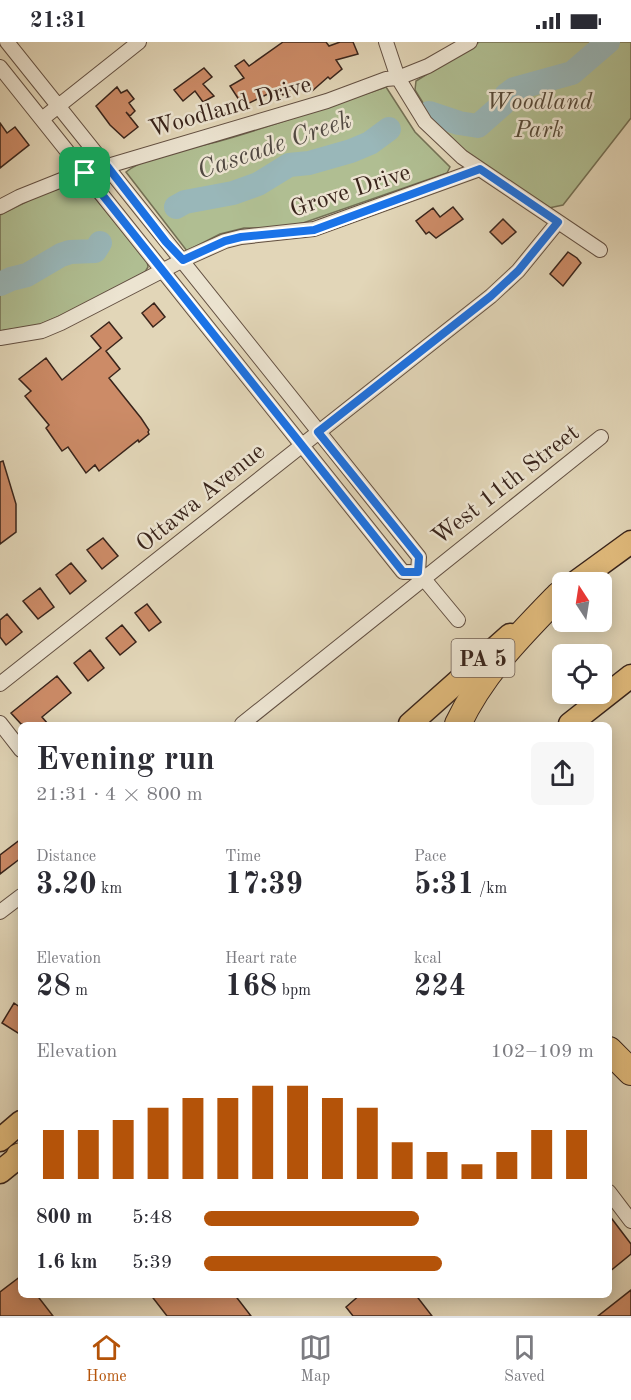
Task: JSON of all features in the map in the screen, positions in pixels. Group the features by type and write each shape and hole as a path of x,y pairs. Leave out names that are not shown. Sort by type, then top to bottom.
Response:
{"highway":[{"path":"459,722 490,669 552,605"},
{"path":"612,1053 631,1072"},
{"path":"612,1060 631,1077"}],"main road":[{"name":"PA 5","path":"590,572 631,542"},
{"name":"PA 5","path":"413,722 486,656 552,601"},
{"path":"573,722 631,676"},
{"path":"0,1140 18,1125"}],"street":[{"path":"7,42 419,557 421,575 458,620"},
{"path":"42,119 139,42"},
{"path":"386,42 398,78 425,122 450,147 600,250"},
{"name":"Woodland Drive","path":"0,207 19,197 85,173 327,101 386,79 398,78 428,66 470,42"},
{"path":"0,68 403,572 421,575"},
{"name":"Grove Drive","path":"0,339 42,331 61,324 183,260 225,241 241,237 314,230 480,169"},
{"name":"Ottawa Avenue","path":"0,684 491,296 518,271 558,222"},
{"name":"West 11th Street","path":"244,722 421,575 601,437"},
{"path":"0,723 18,746"},
{"path":"0,912 18,898"},
{"path":"612,1196 631,1221"}],"green space":[{"name":"Woodland Park","path":"479,42 631,42 631,118 563,205 549,208 466,152 436,124 415,90 416,81"},
{"path":"386,87 415,132 450,167 447,173 303,223 276,228 244,228 220,234 187,251 126,172 160,156 247,133"},
{"path":"81,181 147,261 148,267 145,272 74,310 39,325 0,331 0,215 38,196"}],"building":[{"path":"283,42 326,42 329,46 340,42 353,42 358,54 336,60 342,69 330,79 328,77 311,92 302,82 283,95 282,93 276,97 272,92 243,106 230,86 244,78 235,66 244,60 249,66"},
{"path":"204,68 212,77 203,84 214,96 203,102 195,91 183,101 174,90"},
{"path":"117,87 121,93 127,90 134,99 129,103 135,111 130,116 126,112 138,127 124,138 110,125 96,106"},
{"path":"0,123 7,133 15,127 29,145 0,168"},
{"path":"453,207 463,219 436,238 429,232 426,234 416,221 433,208 440,217"},
{"path":"503,219 516,232 502,244 490,232"},
{"path":"568,252 581,263 563,286 550,274"},
{"path":"154,303 165,317 153,327 142,313"},
{"path":"109,322 122,338 106,351 120,369 109,378 141,418 149,434 99,471 95,465 86,473 68,447 62,451 46,428 49,425 25,396 31,391 19,379 46,358 62,380 101,348 91,336"},
{"path":"3,461 16,504 16,532 0,544 0,462"},
{"path":"103,538 118,556 102,569 87,550"},
{"path":"71,563 86,581 70,594 56,575"},
{"path":"40,588 54,607 38,619 23,601"},
{"path":"147,604 161,622 149,631 135,613"},
{"path":"7,614 22,632 6,645 0,637 0,620"},
{"path":"122,625 136,642 120,655 106,638"},
{"path":"90,650 104,668 88,681 74,663"},
{"path":"57,676 71,693 42,717 46,722 19,722 11,713"},
{"path":"18,841 18,860 0,874 0,855"},
{"path":"14,1003 18,1006 18,1033 2,1023"},
{"path":"612,1219 631,1244 631,1254 612,1270"},
{"path":"18,1278 18,1298 39,1298 53,1316 0,1316 0,1292"},
{"path":"631,1290 631,1316 598,1316"},
{"path":"153,1298 237,1298 251,1316 167,1316"},
{"path":"356,1298 418,1298 432,1316 353,1316 346,1307"}],"waterway":[{"name":"Cascade Creek","path":"429,113 459,123 478,126 503,104 506,95 514,89 572,73 608,42"},
{"name":"Cascade Creek","path":"176,207 185,202 233,193 258,184 289,165 309,163 351,151 370,143 389,129"},
{"name":"Cascade Creek","path":"0,284 27,275 61,255 70,252 95,251 100,243"}],"route":[{"path":"107,166 166,242 183,260 225,241 241,237 314,230 480,169 558,222 518,271 491,296 318,432 419,557 418,572 403,572 300,446 85,173 107,166"}]}
